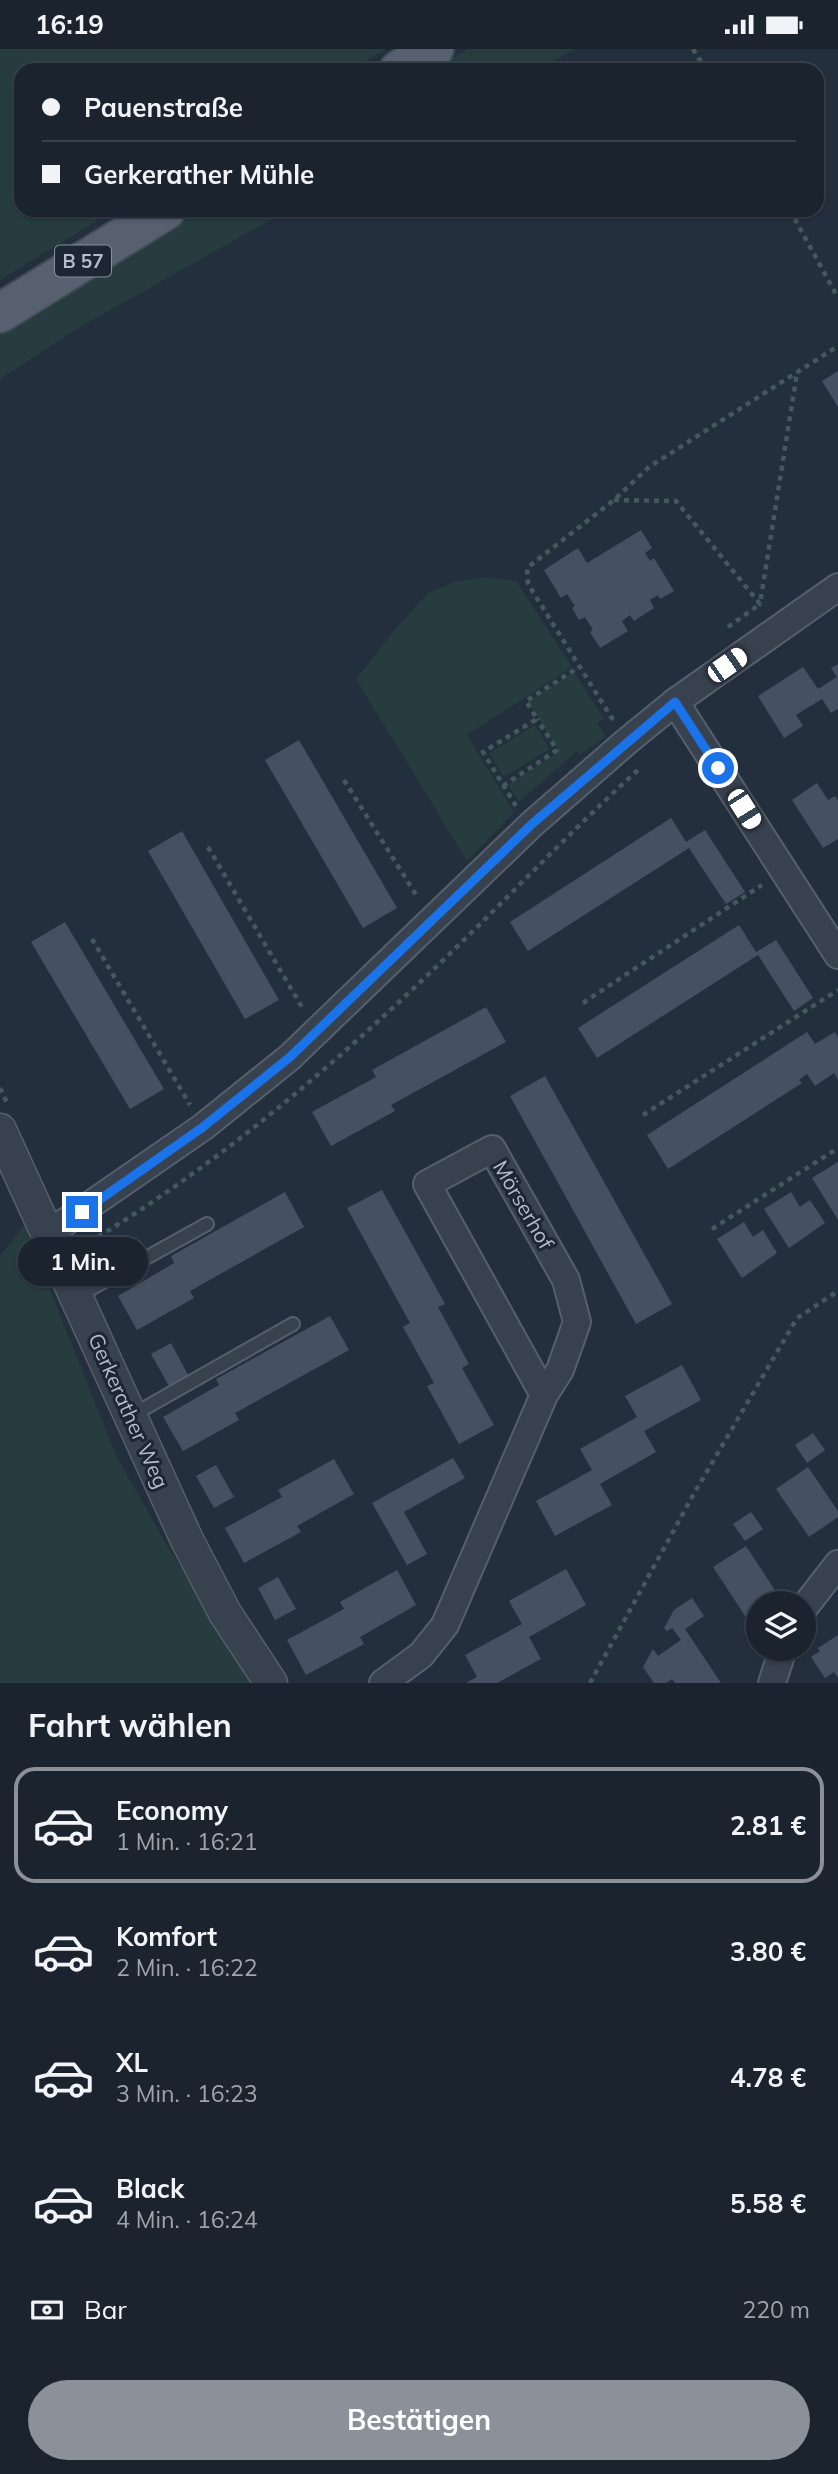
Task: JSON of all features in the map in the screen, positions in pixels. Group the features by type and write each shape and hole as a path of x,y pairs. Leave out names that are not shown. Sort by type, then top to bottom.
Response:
{"main road":[{"path":"410,63 434,49"},
{"name":"B 57","path":"0,313 155,217"}],"street":[{"path":"48,1234 203,1127 317,1033 529,827 626,743 675,702 838,587"},
{"path":"675,702 838,955"},
{"name":"Gerkerather Weg","path":"0,1130 187,1540 225,1613 271,1683"},
{"name":"Mörserhof","path":"383,1683 421,1655 445,1625 544,1395 560,1370 577,1322 566,1280 492,1149 427,1184 544,1395"},
{"path":"816,1592 838,1564"},
{"path":"772,1683 779,1661"}],"lane":[{"path":"76,1297 207,1224"},
{"path":"131,1416 293,1324"}],"path":[{"path":"794,217 838,298"},
{"path":"626,743 528,584 527,568 614,500 649,467 838,346"},
{"path":"728,628 760,604 797,372"},
{"path":"614,500 676,501 760,604"},
{"path":"503,786 557,750 526,701 579,667"},
{"path":"529,827 484,752 537,719"},
{"path":"344,780 431,921"},
{"path":"208,847 317,1033"},
{"path":"583,1003 784,871"},
{"path":"93,939 203,1127"},
{"path":"643,1115 838,990"},
{"path":"712,1229 838,1148"},
{"path":"590,1683 692,1497 797,1318 838,1291"}],"green space":[{"path":"0,49 386,49 362,63 14,63 14,217 104,217 0,280"},
{"path":"468,49 575,49 550,63 445,63"},
{"path":"189,217 276,217 75,330 0,379 0,333"},
{"path":"485,577 516,581 572,667 467,735 514,812 467,861 356,679 428,593 455,582"},
{"path":"574,672 604,719 597,723 606,736 580,755 577,751 519,802 508,785 559,751 528,701"},
{"path":"535,725 550,749 504,777 489,753"},
{"path":"24,1225 117,1457 168,1547 219,1628 258,1683 0,1683 0,1256"}],"building":[{"path":"838,371 838,407 822,381"},
{"path":"641,530 652,548 645,553 650,561 654,558 674,591 660,599 658,595 650,600 654,608 634,621 630,615 622,621 628,631 600,648 585,617 579,620 572,608 575,606 567,594 561,598 544,570 578,548 587,563"},
{"path":"838,664 838,709 831,713 822,699 796,715 803,726 784,738 758,696 803,667 818,689 837,677 831,668"},
{"path":"299,740 397,908 363,928 265,760"},
{"path":"817,783 828,800 835,796 838,800 838,839 823,848 792,800"},
{"path":"671,818 686,842 705,830 745,892 726,904 689,848 528,951 510,922"},
{"path":"182,831 279,1000 245,1019 148,851"},
{"path":"65,922 164,1089 130,1109 31,942"},
{"path":"739,925 756,952 776,940 813,998 794,1011 758,955 597,1058 578,1028"},
{"path":"486,1007 506,1042 391,1105 395,1111 331,1146 312,1112 376,1077 372,1070"},
{"path":"807,1032 815,1044 835,1032 838,1037 838,1080 834,1073 815,1086 807,1074 799,1080 802,1083 668,1169 647,1135"},
{"path":"545,1076 672,1304 636,1324 510,1096"},
{"path":"838,1162 838,1220 812,1178"},
{"path":"382,1190 445,1304 438,1307 469,1364 462,1368 494,1425 459,1444 427,1386 434,1383 403,1327 410,1323 347,1208"},
{"path":"285,1192 304,1227 190,1291 194,1298 137,1330 118,1296 174,1263 171,1256"},
{"path":"791,1192 800,1207 810,1200 825,1223 789,1248 764,1209"},
{"path":"744,1222 753,1237 763,1230 777,1253 742,1278 717,1239"},
{"path":"330,1316 349,1350 235,1413 239,1420 183,1451 163,1417 219,1385 216,1379"},
{"path":"171,1343 188,1375 169,1386 151,1354"},
{"path":"682,1365 701,1400 644,1431 656,1452 600,1484 612,1505 555,1536 536,1501 592,1470 580,1449 637,1417 625,1396"},
{"path":"813,1433 825,1450 807,1463 795,1445"},
{"path":"453,1458 465,1478 404,1512 427,1554 407,1565 372,1503"},
{"path":"334,1459 354,1494 297,1526 301,1532 244,1563 225,1528 282,1497 278,1490"},
{"path":"216,1465 234,1497 214,1508 196,1476"},
{"path":"808,1467 838,1511 838,1517 809,1537 776,1489"},
{"path":"751,1512 763,1529 745,1541 733,1524"},
{"path":"746,1546 775,1591 746,1591 745,1616 713,1567"},
{"path":"566,1569 586,1605 529,1637 541,1659 497,1683 466,1683 477,1677 465,1655 522,1624 509,1601"},
{"path":"397,1570 416,1605 360,1637 364,1644 306,1675 287,1640 344,1609 340,1602"},
{"path":"278,1577 296,1609 275,1620 258,1588"},
{"path":"692,1598 704,1616 685,1629 721,1683 675,1683 672,1679 666,1683 654,1683 643,1667 653,1649 658,1656 681,1640 672,1628 667,1631 664,1628 674,1610"},
{"path":"838,1635 838,1678 834,1672 825,1678 814,1661 820,1651 818,1648"}],"route":[{"path":"82,1212 203,1127 290,1057 532,824 675,702 718,768"}]}
